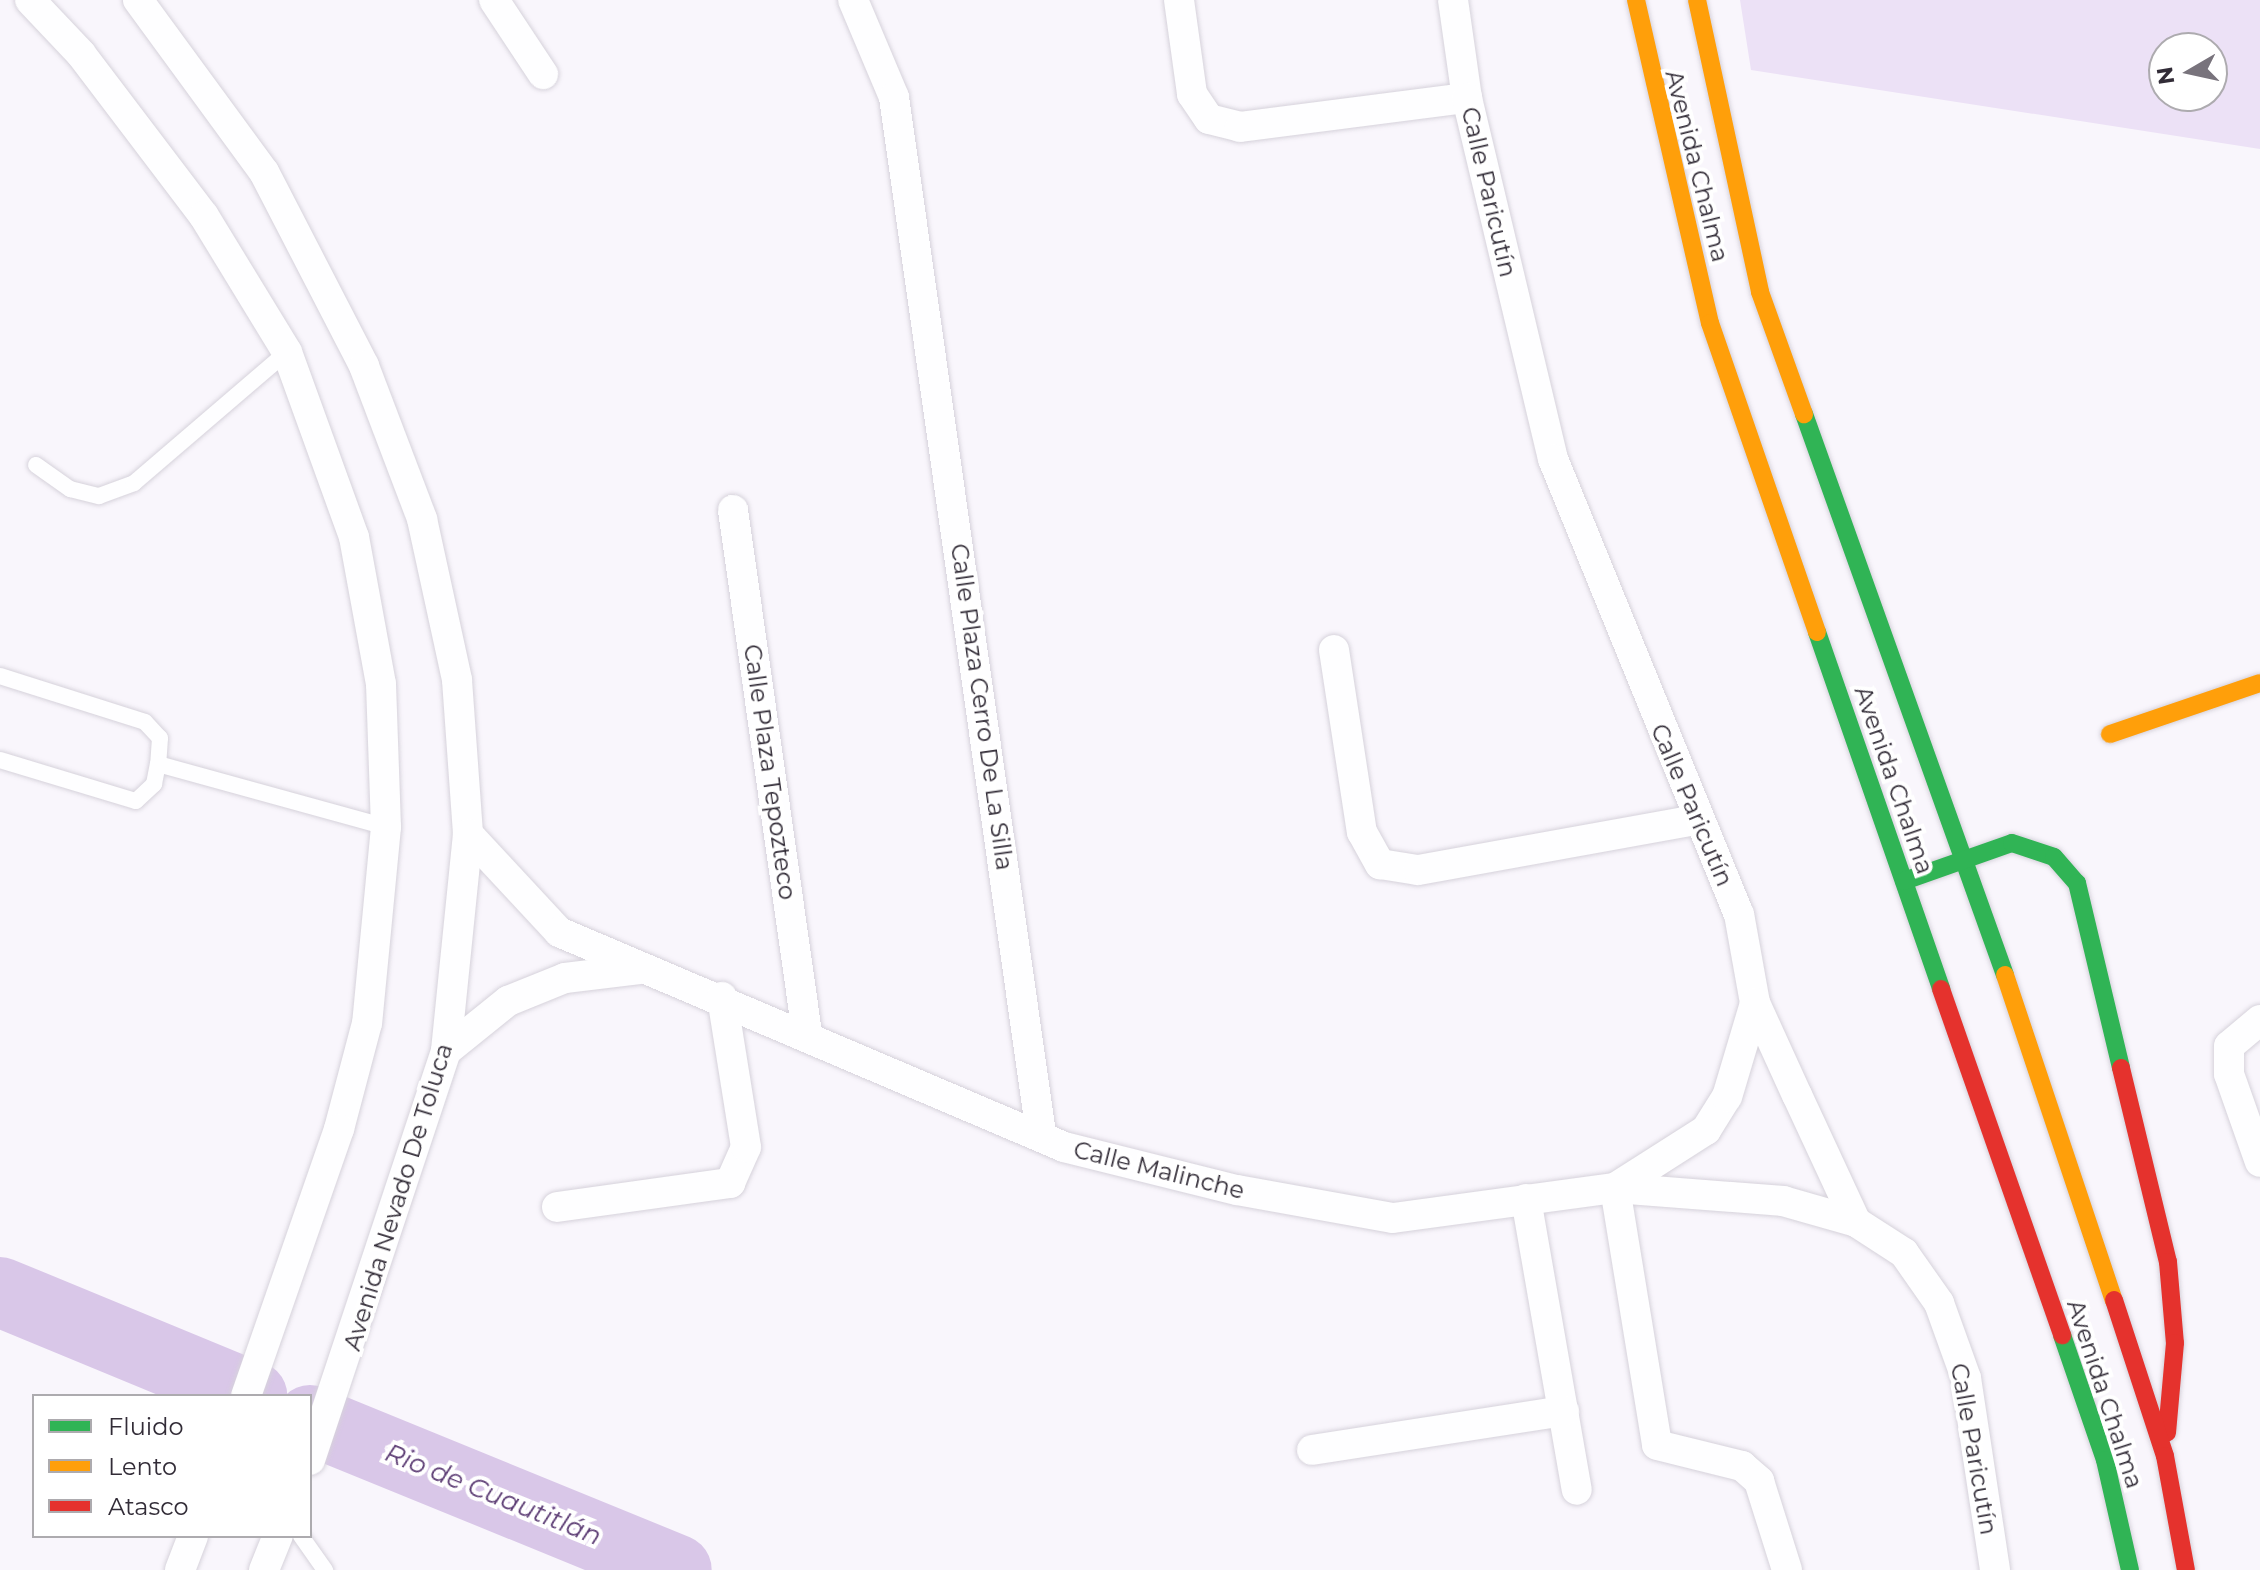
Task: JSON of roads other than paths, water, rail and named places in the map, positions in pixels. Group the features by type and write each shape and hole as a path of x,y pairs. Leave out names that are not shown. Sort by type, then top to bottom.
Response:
{"main road":[{"name":"Avenida Chalma","path":"1636,0 1710,323 2105,1460 2130,1570"},
{"name":"Avenida Chalma","path":"1697,0 1760,292 1964,856 2165,1456 2186,1570"},
{"path":"2110,734 2260,683"},
{"path":"1904,881 1964,856 2012,843 2054,857 2077,883 2168,1262 2175,1343 2165,1456"}],"street":[{"path":"30,0 204,216 287,352 354,537 381,684 386,827 367,1023 247,1394"},
{"name":"Avenida Nevado De Toluca","path":"138,0 264,172 364,366 422,519 457,680 468,834 446,1051 339,1387 312,1455"},
{"path":"494,0 543,74"},
{"name":"Calle Plaza Cerro De La Silla","path":"853,0 894,97 924,280 1041,1134"},
{"path":"1179,0 1192,94 1209,119 1240,127 1467,98"},
{"name":"Calle Paricutín","path":"1453,0 1467,98 1553,459 1695,820 1739,914 1755,1003 1856,1222 1904,1253 1939,1303 1966,1378 1995,1570"},
{"name":"Calle Plaza Tepozteco","path":"733,510 807,1033"},
{"path":"1334,650 1362,832 1380,864 1418,870 1695,820"},
{"name":"Calle Malinche","path":"468,834 559,932 639,969 722,997 807,1033 1041,1134 1064,1147 1237,1190 1393,1218 1615,1188 1783,1201 1856,1222"},
{"name":"Calle Malinche","path":"446,1051 508,1001 565,978 639,969"},
{"path":"557,1207 730,1183 746,1147 722,997"},
{"name":"Calle Malinche","path":"1615,1188 1706,1130 1727,1097 1755,1003"},
{"path":"2260,1020 2229,1046 2229,1074 2260,1162"},
{"path":"1615,1188 1657,1445 1742,1466 1759,1481 1787,1570"},
{"path":"1526,1199 1577,1490"},
{"path":"1312,1450 1564,1411"},
{"path":"180,1570 192,1538"},
{"path":"264,1570 277,1538"}],"lane":[{"path":"36,465 70,489 99,496 134,483 287,352"},
{"path":"0,676 145,722 160,738 154,784 136,801 0,760"},
{"path":"158,764 386,827"},
{"path":"302,1538 325,1570"}],"waterway":[{"name":"Rio de Cuautitlán","path":"0,1292 247,1394"},
{"name":"Rio de Cuautitlán","path":"312,1421 677,1570"}]}
